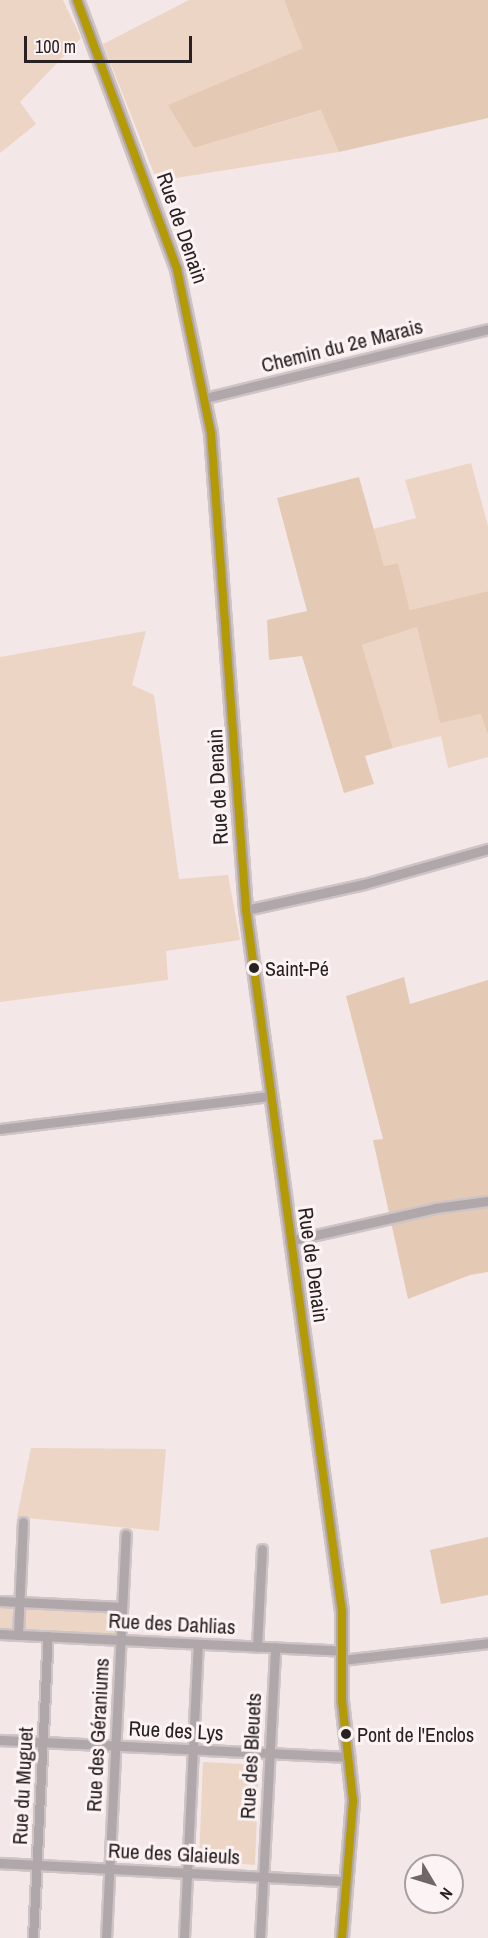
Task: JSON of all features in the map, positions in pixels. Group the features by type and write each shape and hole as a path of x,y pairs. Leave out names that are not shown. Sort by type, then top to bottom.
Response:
{"street":[{"name":"Rue de Denain","path":"77,0 173,255 205,398 217,485 246,910 269,1096 342,1612 343,1710 350,1757 353,1801 342,1938"},
{"name":"Chemin du 2e Marais","path":"205,398 488,329"},
{"path":"246,910 364,884 488,849"},
{"path":"0,1129 269,1096"},
{"path":"290,1240 488,1201"},
{"path":"18,1635 23,1522"},
{"name":"Rue des Géraniums","path":"106,1938 126,1534"},
{"path":"257,1647 262,1549"},
{"path":"0,1601 122,1607"},
{"name":"Rue des Dahlias","path":"0,1634 275,1647 342,1656 488,1643"},
{"name":"Rue du Muguet","path":"33,1938 48,1636"},
{"path":"184,1938 198,1644"},
{"name":"Rue des Bleuets","path":"260,1938 275,1647"},
{"name":"Rue des Lys","path":"0,1740 350,1757"},
{"name":"Rue des Glaieuls","path":"0,1863 347,1881"}],"shaded area":[{"path":"0,0 63,0 81,38 20,102 36,124 0,153"},
{"path":"189,0 284,0 304,48 169,105 194,148 322,110 339,152 157,181 103,44"},
{"path":"284,0 488,0 488,118 339,152 321,110 194,148 168,105 303,48"},
{"path":"471,463 488,526 488,591 410,610 398,563 384,566 373,529 416,518 405,480"},
{"path":"359,477 384,566 398,563 410,610 488,591 488,735 481,714 440,723 417,627 362,645 393,748 365,756 374,784 344,793 302,656 269,660 267,620 307,611 277,498"},
{"path":"417,627 440,722 482,714 488,735 488,757 448,768 441,736 393,748 362,645"},
{"path":"146,631 132,685 154,695 179,879 228,875 240,940 166,951 168,980 0,1002 0,657"},
{"path":"404,977 410,1004 488,980 488,1272 470,1275 408,1299 373,1140 383,1139 346,996"},
{"path":"31,1448 166,1449 159,1531 17,1517"},
{"path":"488,1537 488,1595 441,1604 430,1550"},
{"path":"0,1605 13,1606 12,1628 0,1628"},
{"path":"26,1607 116,1611 115,1635 25,1630"},
{"path":"203,1762 259,1765 255,1865 199,1861"}],"transit line":[{"path":"77,0 177,269 211,433 246,910 342,1612 342,1701 353,1801 342,1938"}],"place":[{"name":"Saint-Pé","path":"254,968"},
{"name":"Pont de l'Enclos","path":"346,1734"}]}
